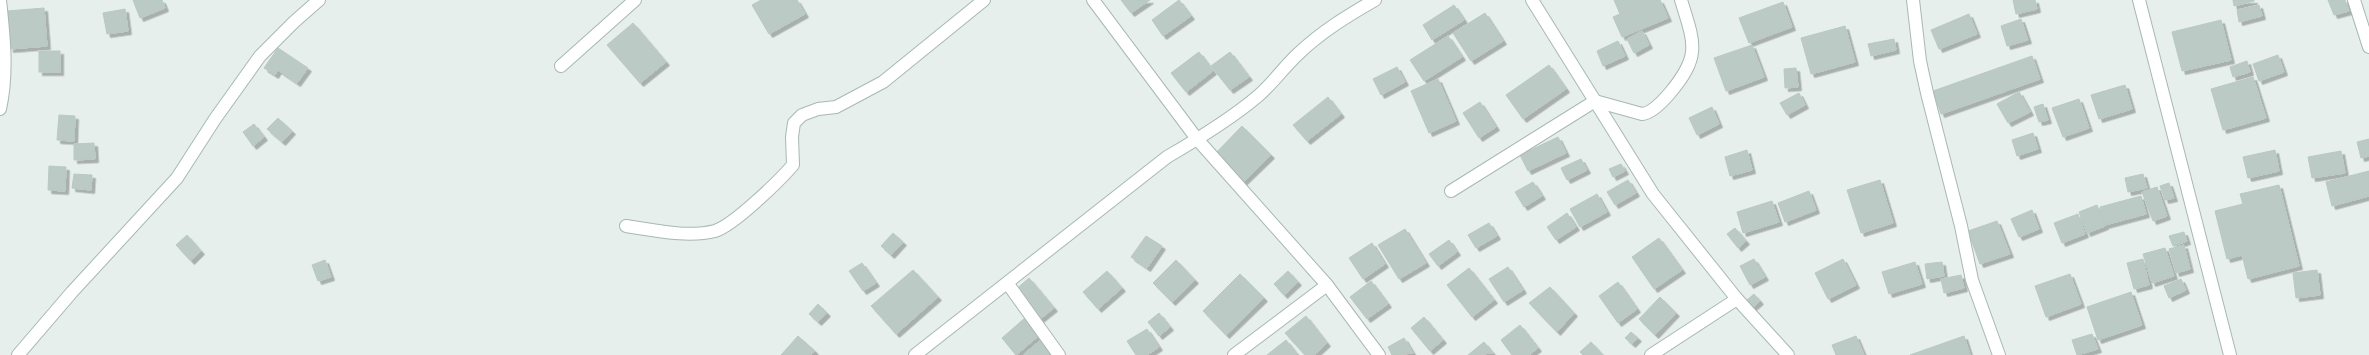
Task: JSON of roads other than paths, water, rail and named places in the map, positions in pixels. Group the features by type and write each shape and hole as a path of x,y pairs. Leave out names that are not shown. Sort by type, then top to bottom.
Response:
{"street":[{"path":"0,0 4,43 0,109"},
{"path":"18,355 77,287 177,178 214,119 260,56 294,22 319,0"},
{"path":"561,66 635,0"},
{"path":"626,226 671,232 699,233 716,230 732,222 793,166 792,137 794,123 802,115 818,109 836,107 883,82 984,0"},
{"path":"1092,0 1197,139 1327,285 1380,355"},
{"path":"915,355 1008,284 1167,157 1197,139 1257,97 1282,74 1296,56 1318,36 1375,0"},
{"path":"1532,0 1653,194 1737,299 1788,355"},
{"path":"1450,190 1595,101 1646,114 1665,98 1690,64 1693,49 1681,0"},
{"path":"1913,0 1923,74 1961,226 1972,280 2000,355"},
{"path":"2139,0 2230,355"},
{"path":"2354,0 2364,14 2369,48"},
{"path":"1008,284 1059,355"},
{"path":"1234,355 1327,285"},
{"path":"1651,355 1737,299"}]}
